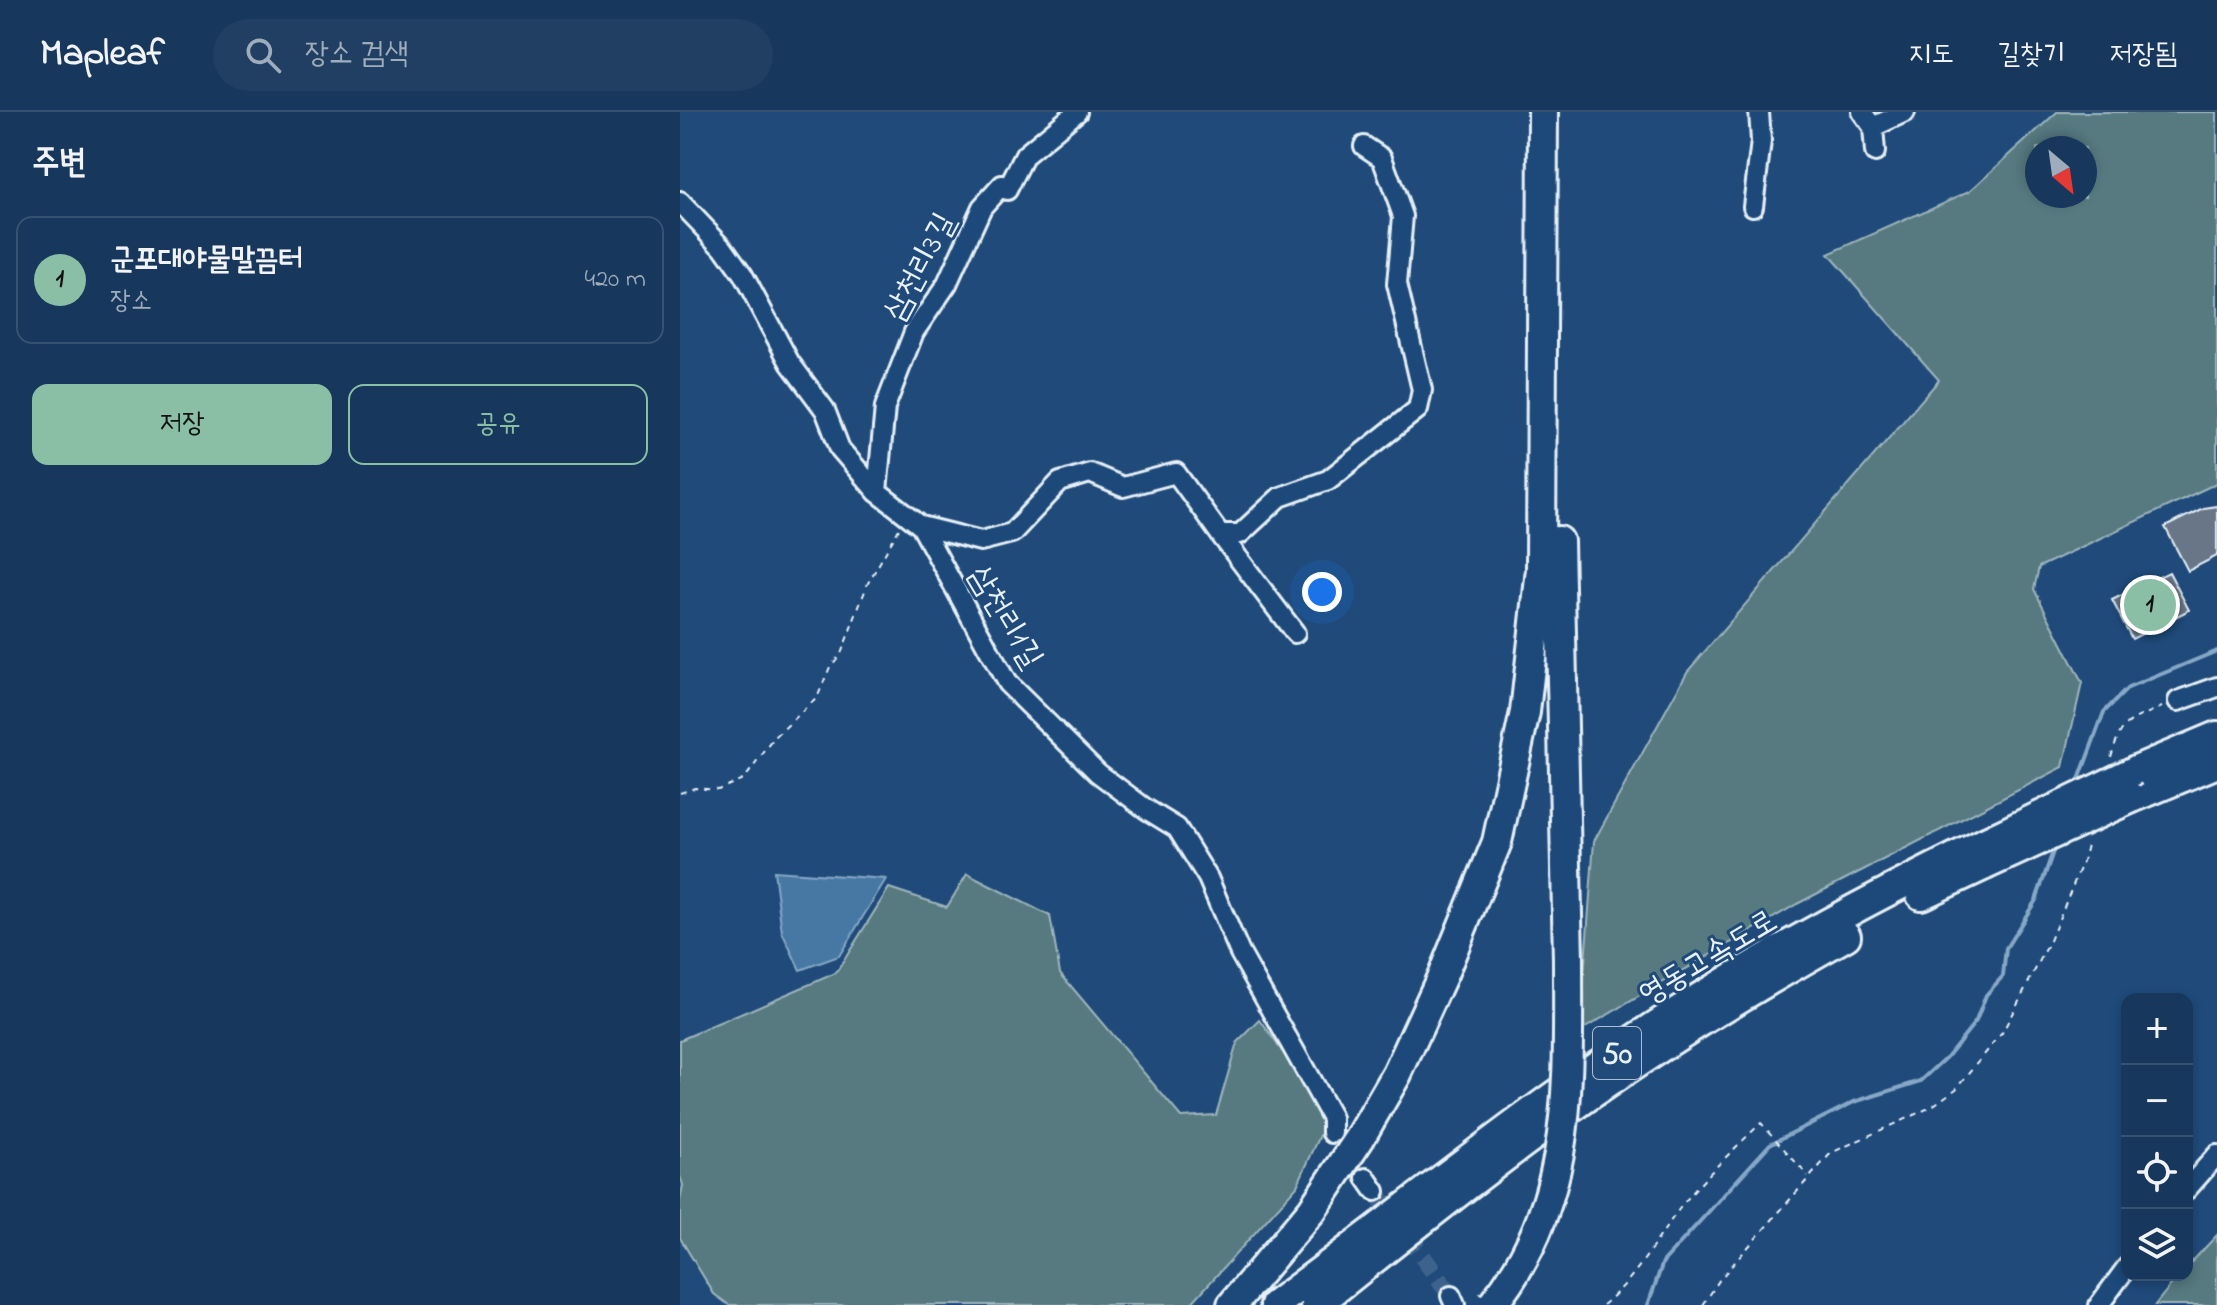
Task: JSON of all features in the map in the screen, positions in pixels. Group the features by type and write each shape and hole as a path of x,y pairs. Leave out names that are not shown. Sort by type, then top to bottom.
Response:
{"highway":[{"path":"1232,1305 1312,1210 1360,1138 1397,1074 1443,974 1497,842 1525,712 1541,569 1543,112"},
{"path":"1492,1305 1537,1231 1547,1207 1559,1162 1565,1122 1568,960 1557,437 1556,112"},
{"name":"영동고속도로","path":"1316,1305 1538,1132 1657,1049 1985,854 2126,777 2217,736"},
{"name":"영동고속도로","path":"2126,777 2217,763"},
{"name":"영동고속도로","path":"1275,1305 1492,1142 1671,1016 1796,941 1985,854"}],"street":[{"name":"삼천리3길","path":"877,492 885,407 914,332 947,284 982,207 1002,185 1007,190 1025,155 1077,112"},
{"path":"1753,206 1761,141 1759,112"},
{"path":"1875,152 1867,120 1905,112"},
{"path":"1220,534 1240,534 1280,497 1328,480 1418,409 1422,390 1397,284 1403,216 1382,158 1364,146"},
{"name":"삼천리1길","path":"680,202 723,247 743,275 790,363 825,410 840,449 877,492 914,520 1007,683 1098,773 1177,828 1208,878 1240,953 1332,1118 1332,1133"},
{"path":"914,520 981,541 1012,533 1060,482 1090,473 1123,487 1176,473 1295,633"},
{"path":"2178,701 2217,687"},
{"path":"2193,1182 2217,1155"},
{"path":"2099,1305 2121,1275"}],"path":[{"path":"680,793 695,788 718,790 745,778 786,724 817,698 830,667 841,654 868,583 914,520"},
{"path":"2126,777 2117,735 2126,723 2178,701"},
{"path":"1703,1305 1720,1279 1831,1153 1931,1107 1956,1089 2002,1033 2049,943 2083,861 2090,833"},
{"path":"1603,1305 1618,1293 1682,1205 1761,1123 1809,1177"}],"green space":[{"path":"2057,112 2217,112 2217,483 2039,567 2034,589 2082,683 2063,767 1797,904 1580,1031 1594,841 1687,672 1939,380 1828,254 1970,191 2025,141 2025,208 2097,208 2097,136 2031,136"},
{"path":"967,874 1050,916 1060,973 1181,1117 1216,1115 1237,1043 1260,1020 1321,1106 1323,1129 1297,1186 1190,1305 729,1305 714,1294 680,1238 683,1185 680,1176 680,1040 836,973 889,888 947,907"},
{"path":"2217,1235 2217,1305 2155,1305 2174,1281 2193,1281 2193,1261"}],"water":[{"path":"774,871 886,879 839,956 800,970 782,932"}],"building":[{"path":"2217,506 2217,556 2188,571 2165,527 2203,508"},
{"path":"2169,572 2189,610 2132,639 2112,600"}],"waterway":[{"path":"2077,785 2104,712 2128,688 2217,651"},
{"path":"1648,1305 1663,1262 1770,1144 1854,1102 1921,1081 1947,1057 1976,1021 1986,995 2003,976 2006,948 2036,900 2055,846"}],"tunnel":[{"path":"1375,1191 1451,1296"}],"place":[{"name":"군포대야물말끔터","path":"2150,605"}]}
